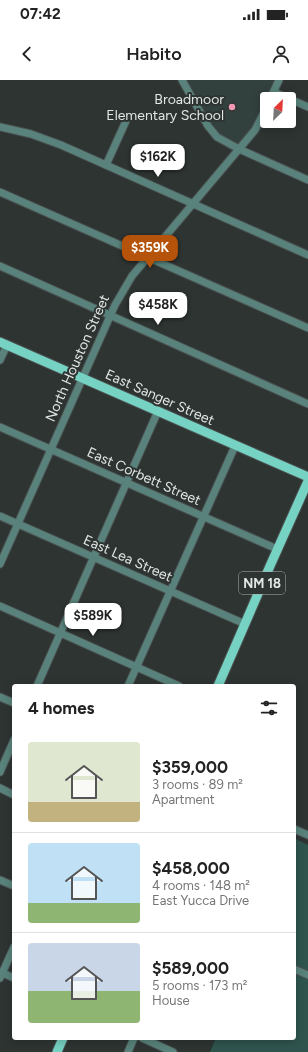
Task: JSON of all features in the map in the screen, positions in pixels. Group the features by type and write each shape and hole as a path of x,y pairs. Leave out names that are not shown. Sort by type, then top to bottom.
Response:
{"main road":[{"name":"East Sanger Street","path":"3,343 308,477"},
{"name":"NM 18","path":"219,684 308,481"},
{"path":"57,1052 62,1040"}],"street":[{"path":"182,80 213,134 220,140 308,180"},
{"path":"274,92 279,80"},
{"path":"296,102 308,107"},
{"name":"North Houston Street","path":"0,564 110,315 129,280 255,130 260,120"},
{"path":"106,164 126,121"},
{"path":"0,127 41,137 106,164 308,255"},
{"path":"0,192 308,328"},
{"path":"0,266 308,404"},
{"path":"0,360 3,343"},
{"path":"38,684 158,411"},
{"name":"East Corbett Street","path":"0,427 277,549"},
{"path":"129,684 235,446"},
{"name":"East Lea Street","path":"0,516 94,556 245,624"},
{"path":"0,606 174,684"},
{"path":"0,697 12,702"},
{"path":"0,772 12,745"},
{"path":"0,788 12,794"},
{"path":"296,830 308,835"},
{"path":"0,880 12,885"},
{"path":"12,951 1,974 12,977"},
{"path":"296,970 308,976"},
{"path":"128,1052 133,1040"},
{"path":"146,1040 173,1052"}],"shaded area":[{"name":"Broadmoor Elementary School","path":"187,80 275,80 269,92 260,92 260,112 254,125 239,144 218,134 213,129"}],"green space":[{"path":"296,839 308,845 308,1052 210,1052 215,1040 296,1040"}],"place":[{"name":"Broadmoor Elementary School","path":"232,107"}]}
